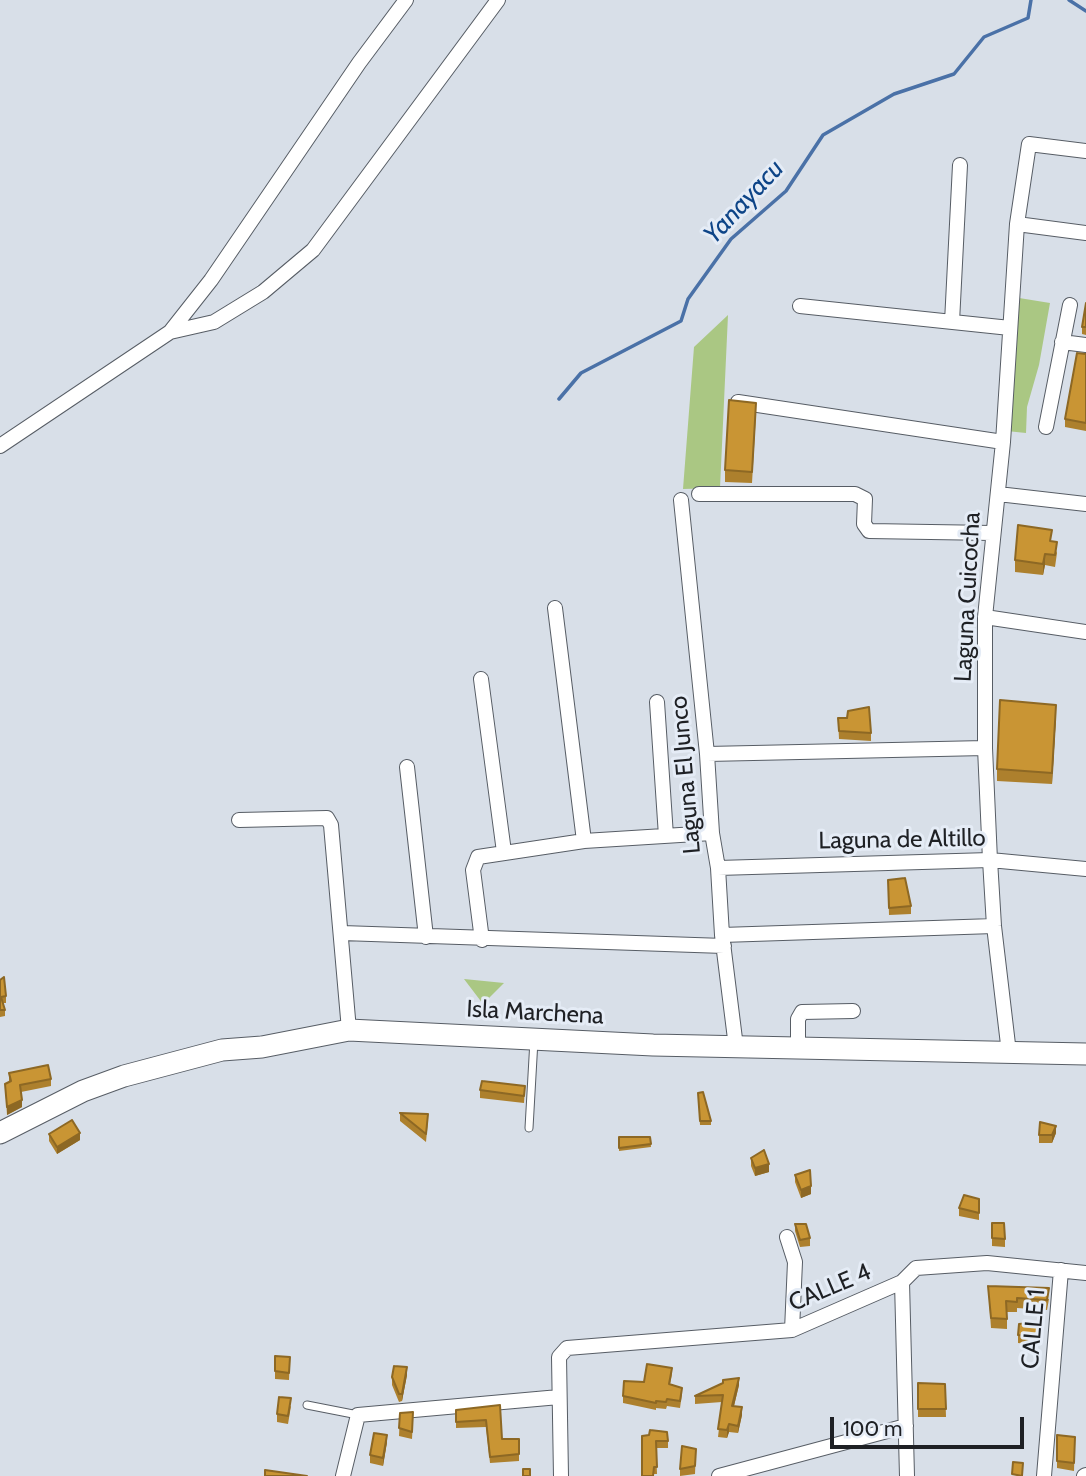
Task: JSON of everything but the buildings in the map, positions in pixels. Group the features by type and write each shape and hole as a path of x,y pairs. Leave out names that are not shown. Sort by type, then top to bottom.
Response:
{"street":[{"path":"0,446 170,332 211,280 359,63 406,0"},
{"path":"170,332 214,322 263,292 313,250 498,0"},
{"name":"Laguna Cuicocha","path":"1009,1054 993,926 989,860 985,748 985,617 1003,442 1017,224 1029,144 1086,152"},
{"path":"952,322 960,164"},
{"path":"1017,224 1086,233"},
{"path":"1046,427 1070,305"},
{"path":"800,306 1010,328"},
{"path":"1062,342 1086,345"},
{"path":"737,402 1003,442"},
{"path":"699,494 855,494 865,499 864,524 869,531 992,533"},
{"path":"998,494 1086,504"},
{"name":"Laguna El Junco","path":"681,500 707,754 712,833 736,1046"},
{"path":"555,608 584,841"},
{"path":"985,617 1086,632"},
{"path":"481,679 504,852"},
{"path":"657,702 666,836"},
{"path":"707,754 985,748"},
{"path":"407,767 426,937"},
{"path":"239,820 327,818 331,825 349,1030"},
{"path":"482,940 473,870 478,857 584,841 712,833"},
{"name":"Laguna de Altillo","path":"718,868 989,860 1086,869"},
{"path":"342,933 482,940 723,940 993,926"},
{"path":"798,1048 798,1019 802,1012 853,1011"},
{"name":"Isla Marchena","path":"0,1133 83,1091 124,1076 222,1050 262,1047 349,1030 736,1046 1086,1054"},
{"path":"787,1237 795,1262 792,1330"},
{"name":"CALLE 4","path":"559,1397 560,1354 567,1348 792,1330 902,1282 916,1268 987,1263 1086,1273"},
{"name":"CALLE 1","path":"1044,1476 1061,1270"},
{"path":"902,1282 907,1476"},
{"path":"344,1476 358,1416 559,1397 561,1476"},
{"path":"719,1476 906,1426"}],"lane":[{"path":"529,1128 534,1039"},
{"path":"307,1405 358,1416"}],"green space":[{"path":"1013,297 1050,303 1039,365 1027,407 1026,433 997,430"},
{"path":"728,315 720,488 683,489 694,347"},
{"path":"464,979 504,983 483,1004"}],"waterway":[{"name":"Yanayacu","path":"559,399 581,373 681,321 688,299 731,239 786,191 823,135 894,94 954,74 984,37 1028,18 1031,0"},
{"name":"Yanayacu","path":"1069,0 1086,11"}]}
